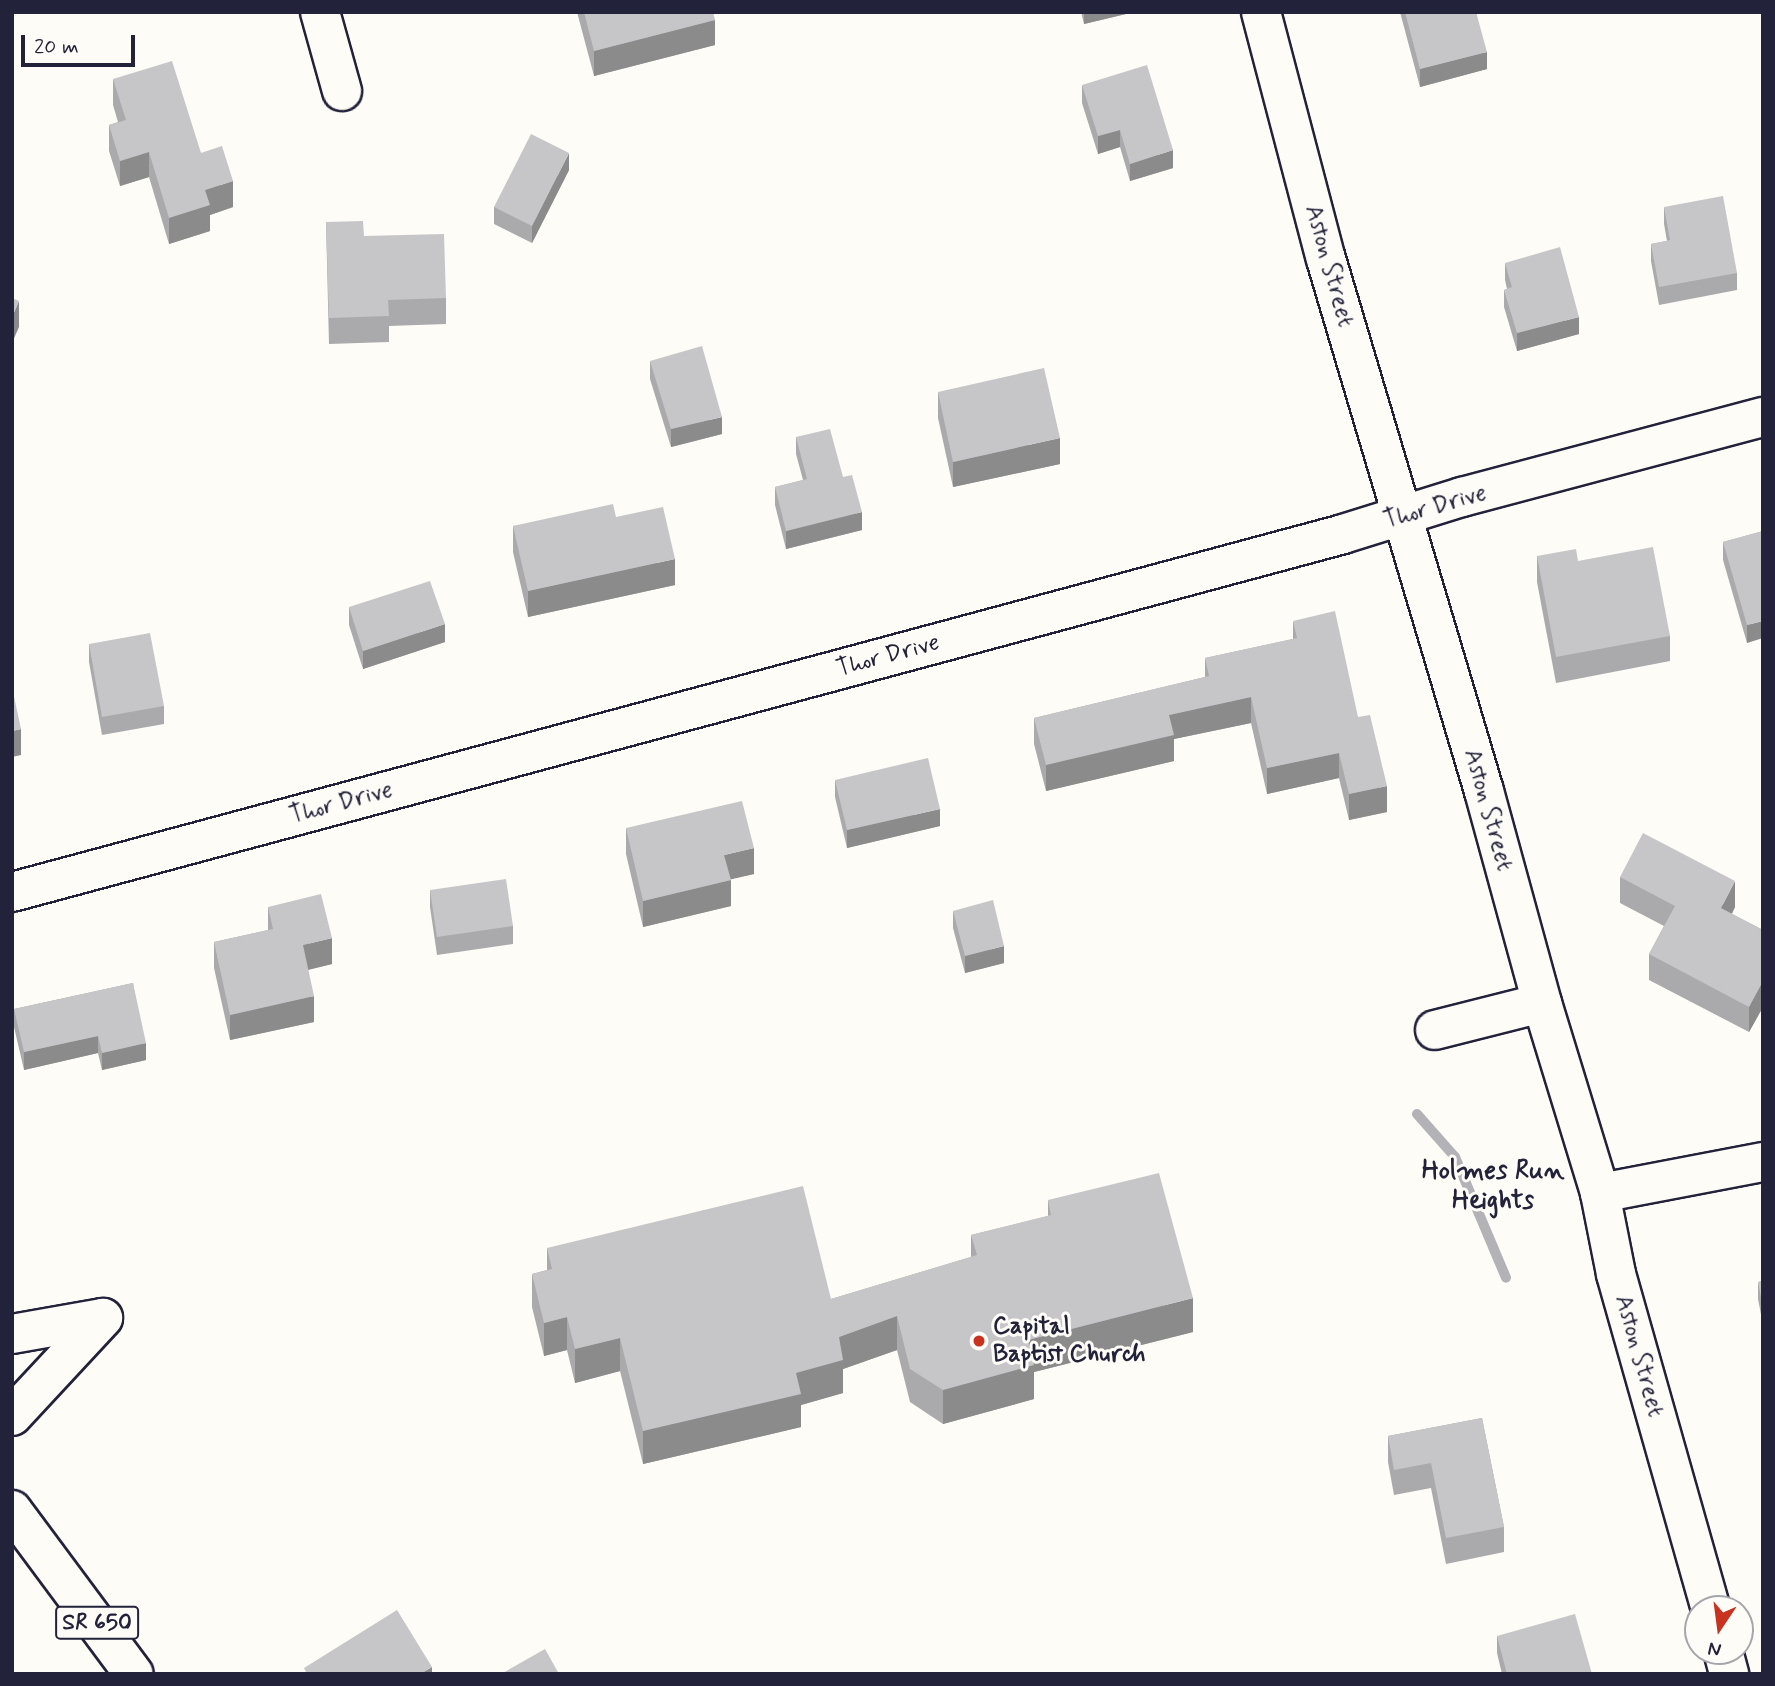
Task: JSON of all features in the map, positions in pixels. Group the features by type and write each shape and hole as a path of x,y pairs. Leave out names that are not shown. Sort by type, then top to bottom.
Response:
{"street":[{"path":"320,12 342,91"},
{"name":"Aston Street","path":"1261,12 1326,259 1600,1194 1616,1273 1707,1595"},
{"name":"Thor Drive","path":"12,891 1763,416"},
{"path":"1436,1030 1542,1003"},
{"path":"1600,1194 1763,1162"},
{"path":"12,1334 103,1318 12,1416"},
{"name":"SR 650","path":"12,1510 134,1674"}],"building":[{"path":"584,12 713,12 715,20 594,51"},
{"path":"1405,12 1476,12 1487,52 1420,69"},
{"path":"172,61 201,153 222,146 233,181 205,190 210,205 169,218 149,152 120,161 109,125 126,120 113,79"},
{"path":"1147,65 1173,150 1130,164 1120,130 1098,136 1082,85"},
{"path":"531,134 569,153 532,226 494,207"},
{"path":"1723,196 1737,273 1659,287 1651,244 1670,240 1664,207"},
{"path":"363,221 364,236 444,234 446,298 388,300 389,316 329,318 326,222"},
{"path":"1560,247 1579,317 1517,333 1504,290 1512,287 1505,263"},
{"path":"12,298 19,301 12,317"},
{"path":"702,346 722,417 671,429 650,361"},
{"path":"1044,368 1060,438 953,462 938,392"},
{"path":"830,429 843,477 852,475 862,512 786,531 775,487 807,479 796,437"},
{"path":"613,504 616,517 663,507 675,559 528,591 513,526"},
{"path":"1763,531 1763,621 1747,625 1723,542"},
{"path":"1653,547 1670,636 1556,657 1537,556 1576,549 1578,561"},
{"path":"430,581 445,624 363,651 349,607"},
{"path":"1335,611 1358,717 1370,715 1387,786 1349,794 1339,753 1267,768 1251,697 1169,715 1174,735 1046,765 1034,718 1209,676 1205,658 1297,638 1293,621"},
{"path":"150,633 164,706 102,717 89,644"},
{"path":"12,687 21,729 12,731"},
{"path":"928,758 940,809 847,830 835,780"},
{"path":"742,801 754,848 724,855 731,880 643,901 626,828"},
{"path":"1643,833 1735,881 1721,908 1763,930 1763,981 1749,1007 1649,954 1675,906 1620,877"},
{"path":"506,879 513,926 437,937 430,890"},
{"path":"321,894 332,938 303,945 314,996 230,1015 214,942 273,929 268,907"},
{"path":"993,900 1004,946 965,956 953,911"},
{"path":"133,983 146,1043 102,1053 98,1036 24,1052 14,1009"},
{"path":"1159,1173 1193,1298 1028,1340 1034,1365 943,1390 910,1369 897,1316 839,1337 843,1360 796,1373 801,1394 643,1431 620,1338 575,1349 567,1317 544,1323 532,1274 552,1269 547,1248 803,1186 831,1299 977,1255 971,1235 1051,1215 1048,1200"},
{"path":"1763,1281 1763,1308 1758,1282"},
{"path":"1482,1418 1504,1527 1446,1538 1431,1463 1394,1470 1388,1436"},
{"path":"397,1610 432,1667 420,1674 307,1674 304,1668"},
{"path":"1575,1614 1592,1674 1507,1674 1497,1636"},
{"path":"545,1649 559,1674 501,1674"}],"waterway":[{"path":"1417,1114 1455,1157 1506,1278"}],"place":[{"name":"Capital Baptist Church","path":"979,1341"}],"district":[{"name":"Holmes Run Heights","path":"1493,1187"}]}
